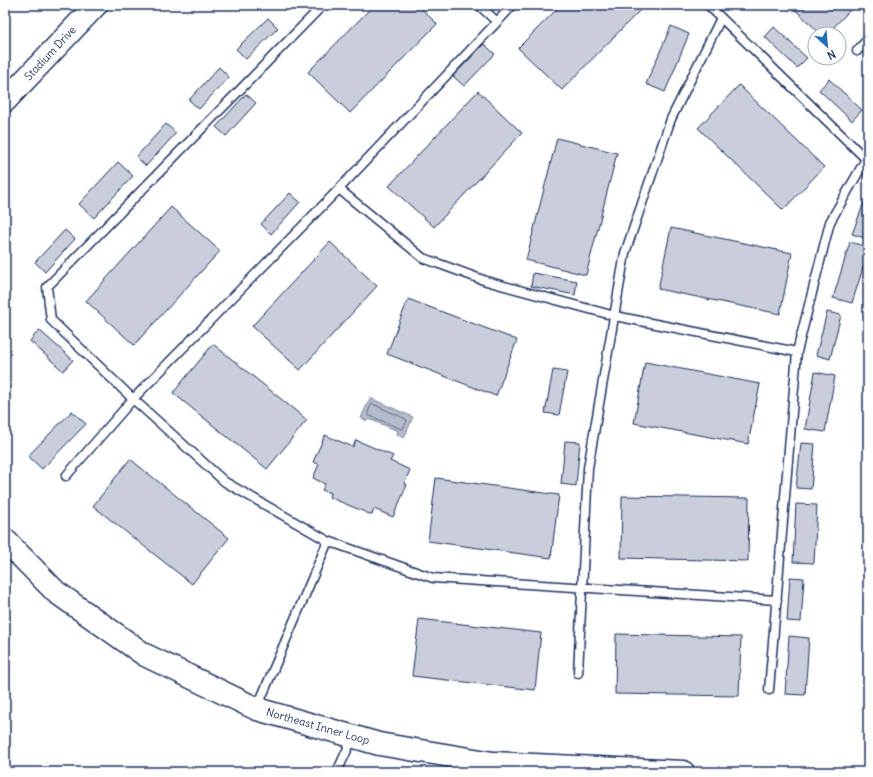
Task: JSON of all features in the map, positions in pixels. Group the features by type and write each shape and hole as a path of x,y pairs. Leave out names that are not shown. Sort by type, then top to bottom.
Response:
{"main road":[{"name":"Stadium Drive","path":"5,101 96,5"},
{"name":"Northeast Inner Loop","path":"5,540 56,592 145,655 257,709 379,744 493,763 683,772"}],"lane":[{"path":"323,5 47,287 51,320 133,399 225,482 328,541 433,578 777,600"},
{"path":"479,5 497,22"},
{"path":"66,476 133,399 339,189 513,5"},
{"path":"708,5 866,159 830,222 797,352 769,690"},
{"path":"578,672 588,468 626,253 672,118 721,18"},
{"path":"857,51 868,39"},
{"path":"339,189 423,258 486,281 615,316 797,352"},
{"path":"257,709 328,541"},
{"path":"337,772 353,736"}],"water":[{"path":"370,398 413,417 404,438 397,435 398,431 369,419 367,421 361,418"}],"building":[{"path":"374,5 418,5 437,24 350,113 308,72"},
{"path":"561,5 645,5 562,90 518,48"},
{"path":"790,5 855,5 835,26 812,26"},
{"path":"268,18 278,28 246,59 236,49"},
{"path":"671,26 689,34 665,92 646,84"},
{"path":"774,27 807,58 797,68 765,37"},
{"path":"484,44 495,54 464,86 453,76"},
{"path":"219,67 229,77 199,109 189,100"},
{"path":"829,79 862,110 852,121 819,90"},
{"path":"739,85 824,167 783,210 698,128"},
{"path":"478,91 522,133 434,227 389,186"},
{"path":"246,94 256,103 226,136 216,127"},
{"path":"166,124 176,133 146,166 136,157"},
{"path":"557,138 617,153 586,275 526,260"},
{"path":"118,162 133,176 94,218 79,204"},
{"path":"868,192 868,239 852,234"},
{"path":"290,193 300,202 271,234 261,224"},
{"path":"171,207 220,251 134,345 86,301"},
{"path":"671,228 792,253 780,314 658,289"},
{"path":"65,230 75,239 45,272 35,262"},
{"path":"330,242 377,286 300,370 252,326"},
{"path":"850,242 868,247 868,252 852,303 833,298"},
{"path":"533,273 577,281 575,295 531,286"},
{"path":"408,299 517,340 496,396 387,354"},
{"path":"827,312 841,315 830,359 816,355"},
{"path":"39,330 73,360 63,371 30,341"},
{"path":"213,344 307,420 267,469 173,393"},
{"path":"645,362 760,384 748,444 634,423"},
{"path":"553,370 567,372 559,415 545,413"},
{"path":"815,372 835,376 825,432 805,429"},
{"path":"72,411 86,424 42,469 28,456"},
{"path":"325,435 353,447 356,440 393,456 390,461 410,470 404,484 407,485 393,517 374,509 372,515 329,497 330,493 322,490 325,484 313,478 319,464 313,462"},
{"path":"565,441 580,442 576,486 561,484"},
{"path":"801,443 815,444 811,489 796,488"},
{"path":"130,459 229,538 192,584 93,506"},
{"path":"436,478 559,495 551,558 428,541"},
{"path":"622,496 749,498 748,561 621,558"},
{"path":"796,504 817,505 814,563 793,562"},
{"path":"790,577 804,578 801,622 787,621"},
{"path":"419,619 541,633 535,690 412,676"},
{"path":"616,634 741,637 739,696 615,694"},
{"path":"789,636 809,638 805,695 785,694"}]}
